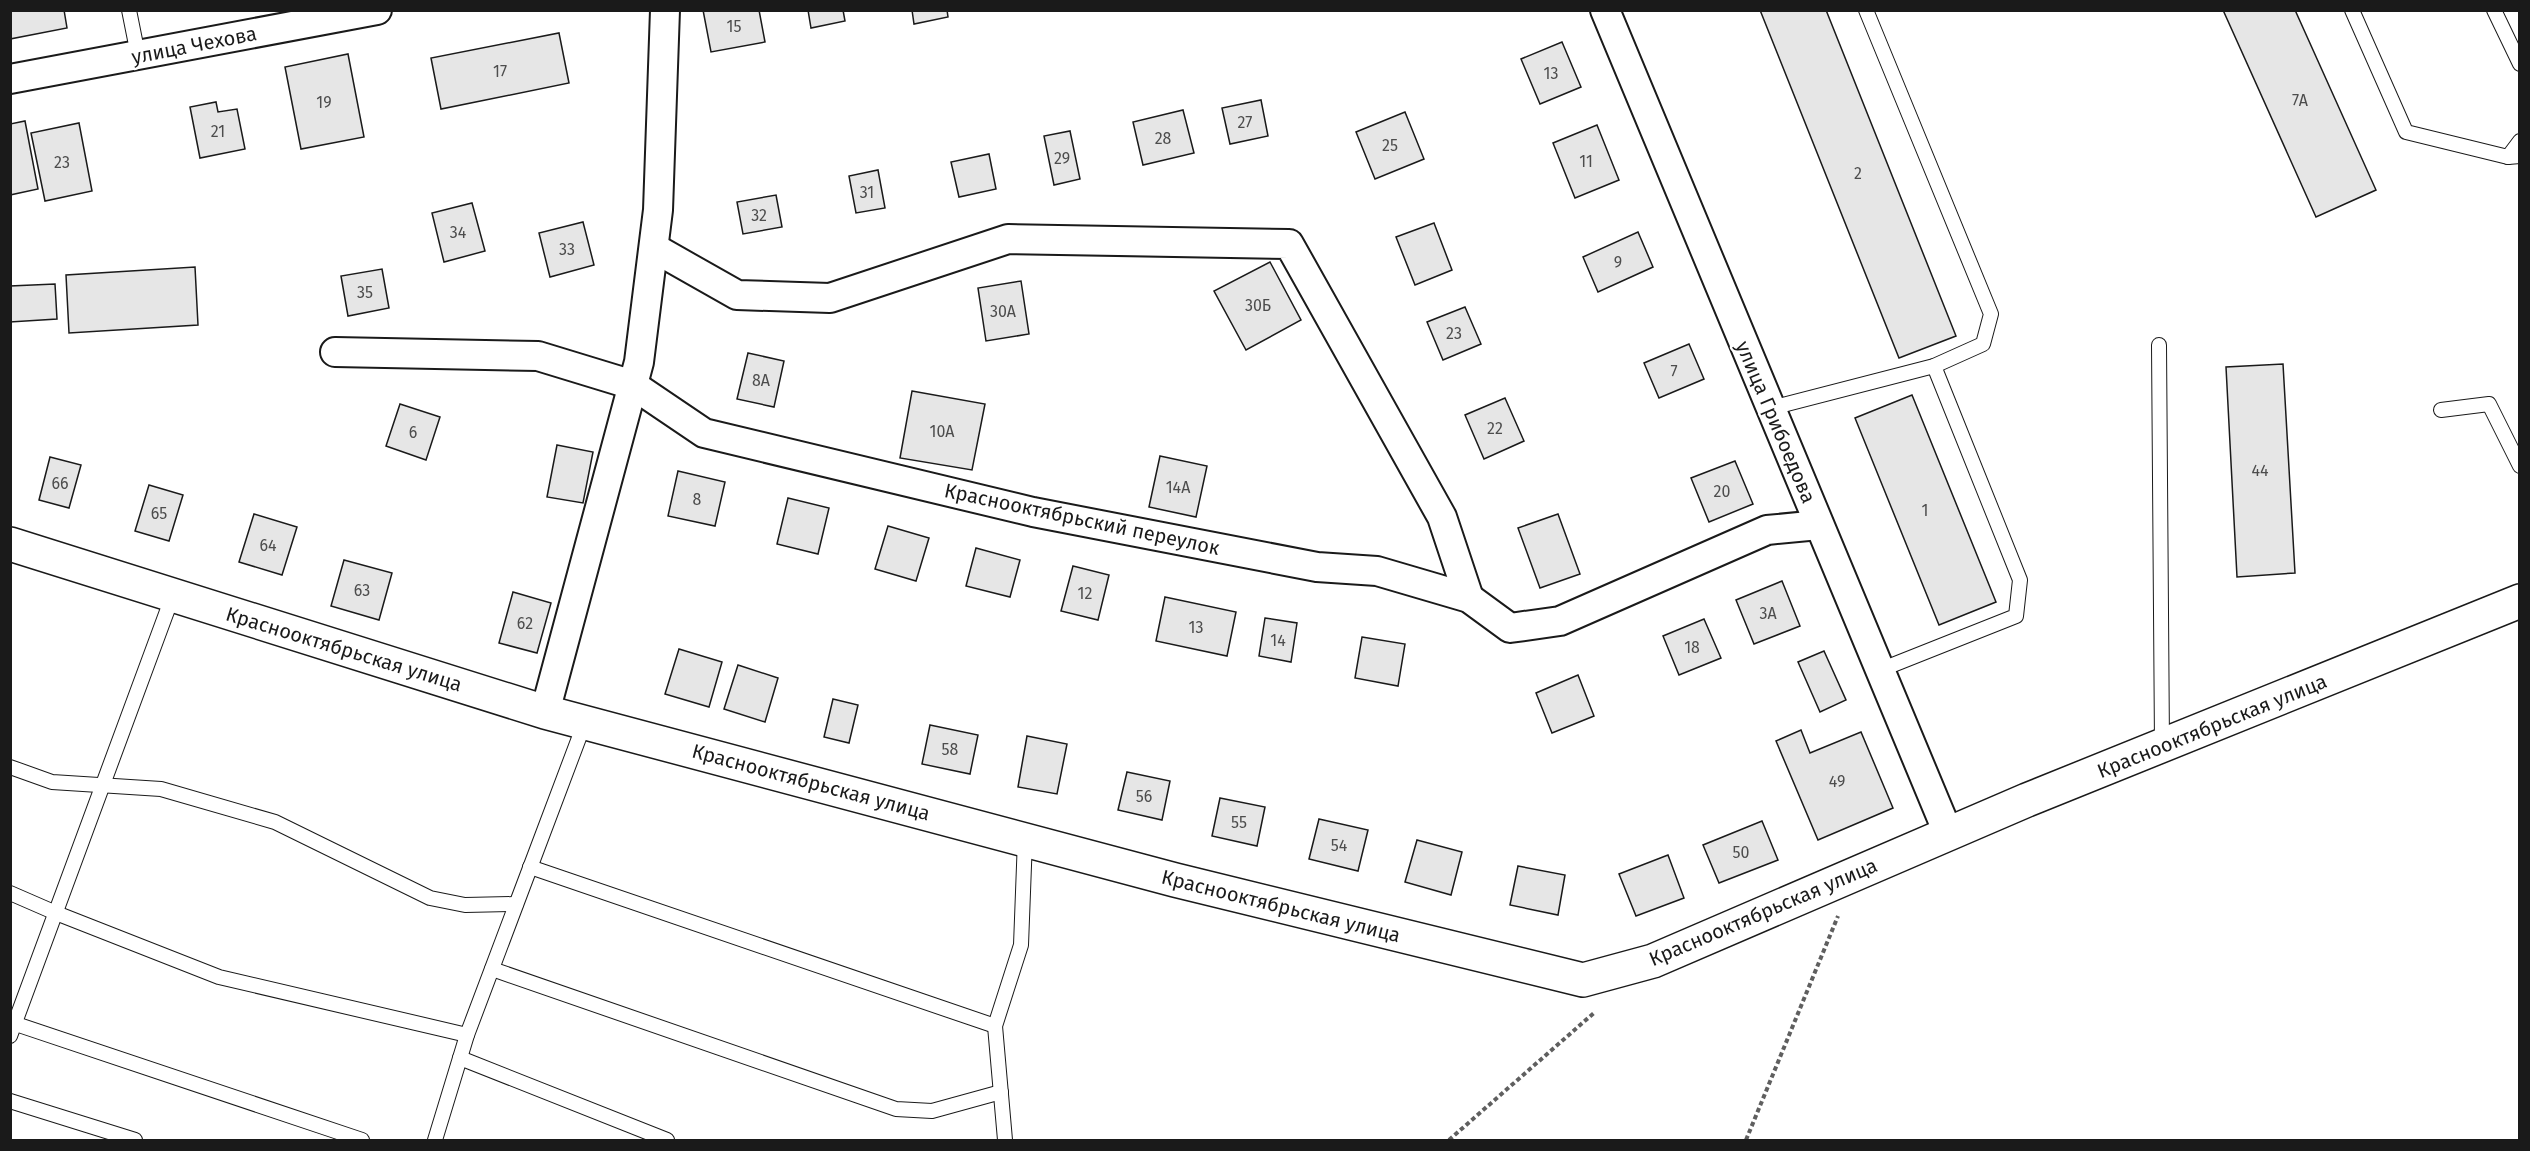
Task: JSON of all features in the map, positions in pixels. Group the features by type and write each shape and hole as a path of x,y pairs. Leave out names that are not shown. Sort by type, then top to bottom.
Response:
{"street":[{"name":"улица Чехова","path":"10,79 377,10"},
{"path":"545,712 639,362 658,210 666,10"},
{"name":"улица Грибоедова","path":"1605,10 1948,833"},
{"path":"654,248 737,295 830,298 1008,239 1289,244 1442,517 1469,598"},
{"name":"Краснооктябрьский переулок","path":"335,352 538,356 633,385 704,434 1033,512 1317,567 1377,571 1469,598 1510,628 1560,621 1767,530 1819,525"},
{"name":"Краснооктябрьская улица","path":"10,544 545,712 1175,880 1583,980 1653,961 1948,833 2520,601"}],"lane":[{"path":"129,10 138,55"},
{"path":"1771,408 1934,366 1983,344 1991,315 1866,10"},
{"path":"2352,10 2406,132 2514,156 2520,141"},
{"path":"2494,10 2520,64"},
{"path":"2160,345 2162,747"},
{"path":"1880,670 2016,615 2020,580 1934,366"},
{"path":"2440,410 2489,404 2520,466"},
{"path":"173,595 12,1027 362,1140"},
{"path":"435,1140 467,1035 585,722"},
{"path":"10,767 52,782 161,789 275,822 430,897 465,905 516,904"},
{"path":"1005,1140 995,1026 1021,945 1025,839"},
{"path":"530,867 995,1026"},
{"path":"10,893 219,977 467,1035"},
{"path":"492,969 896,1109 932,1111 1001,1092"},
{"path":"460,1058 667,1140"},
{"path":"10,1101 135,1140"}],"path":[{"path":"1746,1140 1856,873"},
{"path":"1449,1140 1600,1008"}],"building":[{"path":"10,10 64,10 67,28 10,39"},
{"path":"703,10 759,10 765,42 711,52"},
{"path":"808,10 843,10 845,21 811,28"},
{"path":"912,10 947,10 948,17 914,24"},
{"path":"1760,10 1826,10 1956,336 1899,358"},
{"path":"2223,10 2295,10 2376,190 2316,217"},
{"path":"559,33 569,83 441,109 431,58"},
{"path":"1562,42 1581,87 1540,104 1521,59"},
{"path":"348,54 364,137 301,149 285,67"},
{"path":"1261,100 1268,136 1230,144 1222,108"},
{"path":"216,102 218,112 237,109 245,149 200,158 190,107"},
{"path":"1183,110 1194,153 1143,165 1133,122"},
{"path":"1405,112 1424,159 1375,179 1356,132"},
{"path":"25,121 38,189 10,195 10,124"},
{"path":"79,123 92,191 45,201 31,133"},
{"path":"1597,125 1619,180 1575,198 1553,143"},
{"path":"1070,131 1080,179 1054,185 1044,136"},
{"path":"989,154 996,189 959,197 951,162"},
{"path":"878,170 885,208 856,213 849,176"},
{"path":"776,195 782,227 743,234 737,202"},
{"path":"472,203 485,251 444,262 432,213"},
{"path":"583,222 594,265 550,277 539,233"},
{"path":"1434,223 1452,270 1415,285 1396,237"},
{"path":"1638,232 1653,267 1598,292 1583,257"},
{"path":"1270,262 1301,320 1246,350 1214,291"},
{"path":"195,267 198,325 69,333 66,275"},
{"path":"382,269 389,308 348,316 341,276"},
{"path":"1021,281 1029,334 986,341 978,288"},
{"path":"55,284 57,319 10,322 10,286"},
{"path":"1465,307 1481,344 1443,360 1427,322"},
{"path":"1689,344 1704,379 1659,398 1644,363"},
{"path":"748,353 784,361 774,407 737,399"},
{"path":"2283,364 2295,573 2237,577 2226,367"},
{"path":"912,391 985,404 972,470 900,458"},
{"path":"1912,395 1996,602 1939,625 1855,418"},
{"path":"1505,398 1524,441 1484,459 1465,415"},
{"path":"400,404 440,417 426,460 386,446"},
{"path":"557,445 593,452 583,503 547,497"},
{"path":"1160,456 1207,466 1196,517 1149,507"},
{"path":"50,457 81,465 69,508 39,500"},
{"path":"1735,461 1753,504 1709,522 1691,478"},
{"path":"678,471 725,482 715,526 668,516"},
{"path":"149,485 183,495 169,541 135,531"},
{"path":"788,498 829,508 818,554 777,544"},
{"path":"254,514 297,527 282,575 239,562"},
{"path":"1558,514 1580,574 1540,588 1518,528"},
{"path":"888,526 929,538 916,581 875,569"},
{"path":"976,548 1020,560 1010,597 966,586"},
{"path":"344,560 392,573 379,620 331,606"},
{"path":"1073,566 1109,575 1098,620 1061,611"},
{"path":"1782,581 1800,626 1754,644 1736,600"},
{"path":"513,592 551,603 537,653 499,643"},
{"path":"1165,597 1236,612 1227,656 1156,641"},
{"path":"1265,618 1297,623 1291,662 1259,656"},
{"path":"1704,619 1721,658 1679,675 1663,636"},
{"path":"1362,637 1405,644 1398,686 1355,678"},
{"path":"679,649 722,662 709,707 665,694"},
{"path":"1824,651 1846,700 1820,712 1798,662"},
{"path":"738,665 778,678 765,722 724,709"},
{"path":"1578,675 1594,716 1552,733 1536,693"},
{"path":"833,699 858,705 849,743 824,737"},
{"path":"930,725 978,735 970,774 922,764"},
{"path":"1801,730 1810,753 1861,732 1893,808 1818,840 1776,741"},
{"path":"1027,736 1067,744 1057,794 1018,787"},
{"path":"1127,772 1170,781 1162,820 1118,810"},
{"path":"1220,798 1265,807 1257,846 1212,836"},
{"path":"1319,819 1368,830 1358,871 1309,859"},
{"path":"1762,821 1778,860 1719,883 1703,845"},
{"path":"1417,840 1462,852 1451,895 1405,882"},
{"path":"1668,855 1684,898 1636,916 1619,874"},
{"path":"1518,866 1565,875 1558,915 1510,905"}]}
